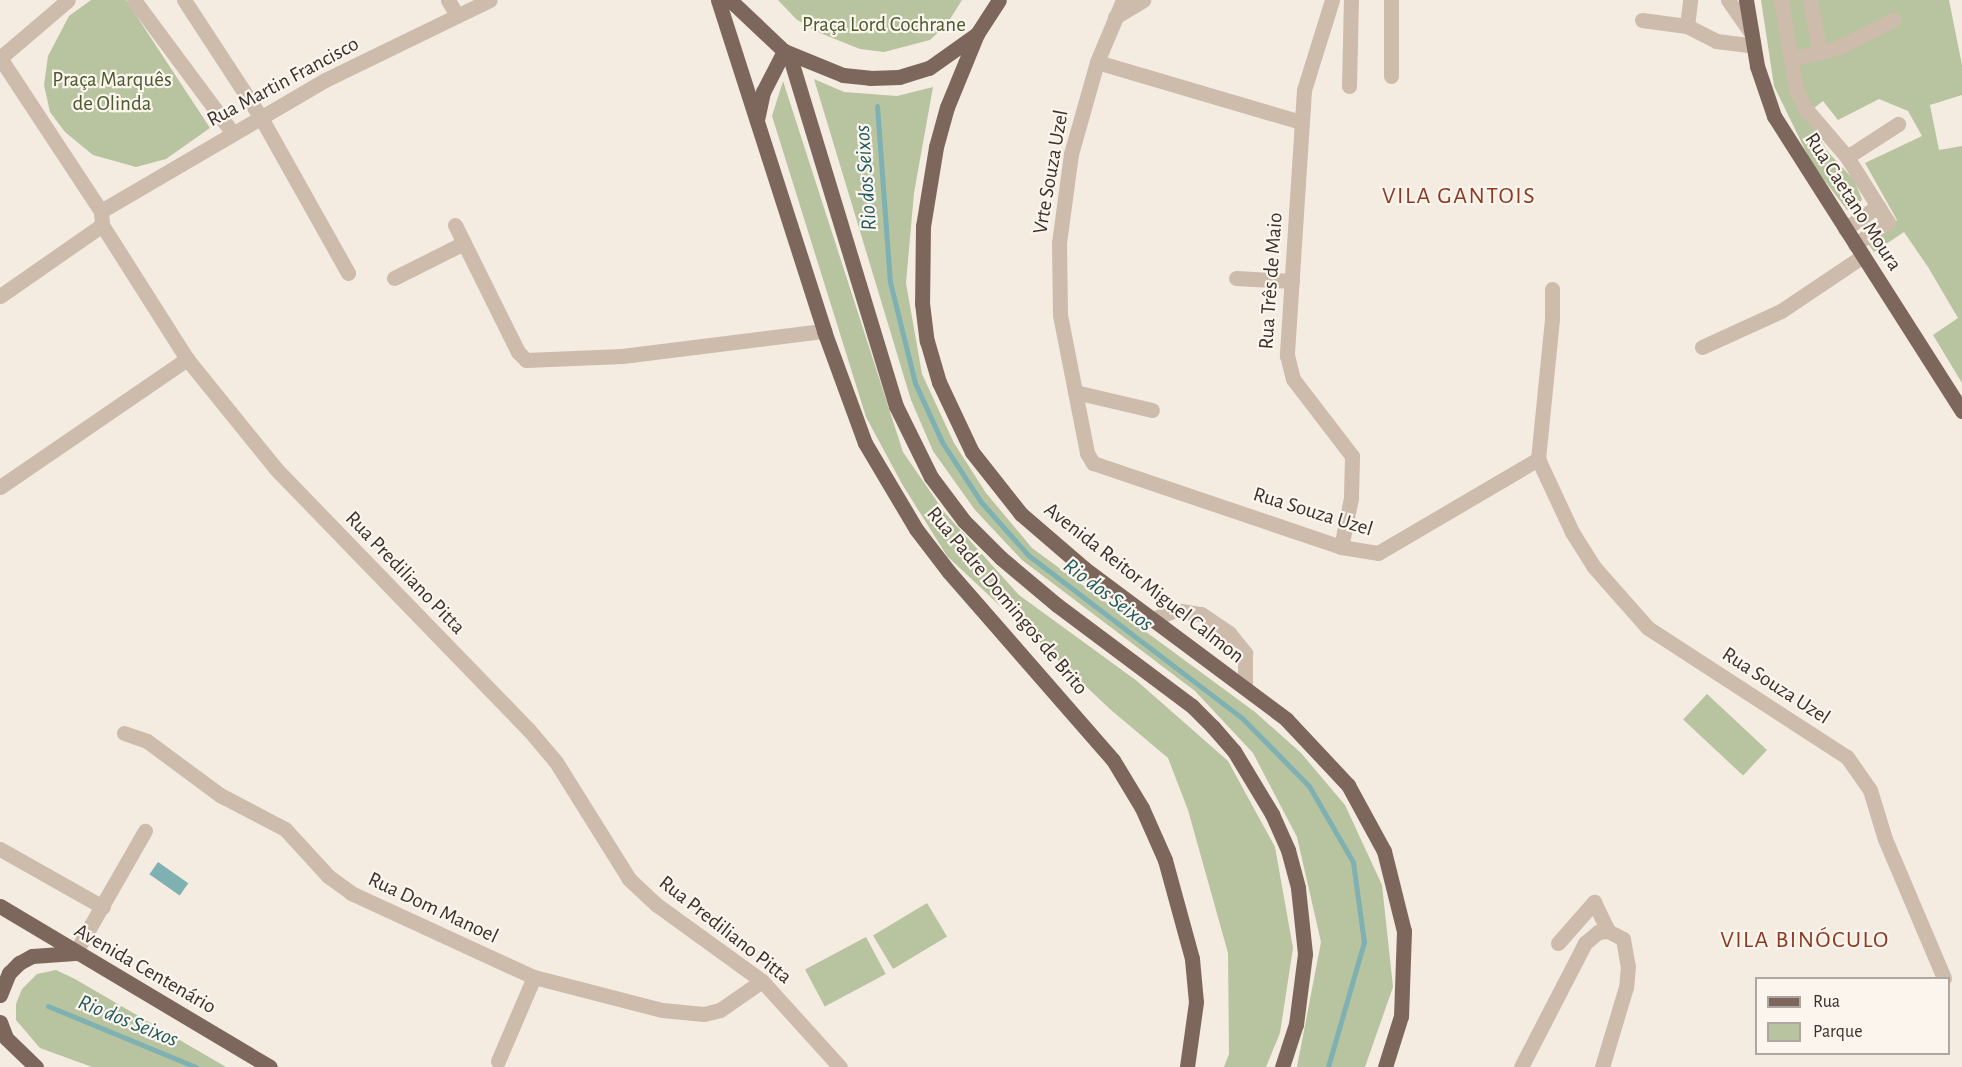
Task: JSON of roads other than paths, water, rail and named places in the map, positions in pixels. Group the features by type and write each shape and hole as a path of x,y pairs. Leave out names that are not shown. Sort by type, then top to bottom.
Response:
{"main road":[{"name":"Rua Padre Domingos de Brito","path":"718,0 756,124 864,443 916,529 1113,760 1142,808 1165,860 1192,958 1196,1002 1187,1067"},
{"path":"730,0 786,53 843,75 899,77 929,68 977,34 999,0"},
{"name":"Rua Caetano Moura","path":"1746,0 1750,37 1774,116 1962,411"},
{"name":"Avenida Reitor Miguel Calmon","path":"977,34 947,107 927,192 922,303 930,351 954,419 997,486 1046,538 1245,686 1327,761 1364,812 1384,851 1396,891 1406,955 1401,1016 1385,1067"},
{"path":"756,124 763,92 786,53"},
{"path":"786,53 896,406 931,477 964,521 1001,558 1057,605 1192,706 1241,761 1272,814 1288,850 1298,888 1305,954 1296,1024 1282,1067"},
{"name":"Avenida Centenário","path":"0,906 75,953 270,1067"},
{"path":"0,995 9,973 19,963 32,956 75,953"},
{"path":"0,1022 6,1038 36,1067"}],"street":[{"path":"0,58 68,0"},
{"path":"184,0 260,116 348,273"},
{"path":"448,0 456,14"},
{"name":"Rua Martin Francisco","path":"0,296 101,218 232,132 456,14 490,0"},
{"name":"Vrte Souza Uzel","path":"1094,463 1087,453 1060,315 1059,243 1071,154 1097,62 1123,0"},
{"path":"1115,17 1143,0"},
{"name":"Rua Três de Maio","path":"1332,0 1310,67 1300,122 1288,369 1352,456 1352,498 1341,547"},
{"path":"1349,86 1351,0"},
{"path":"1391,0 1391,76"},
{"path":"1688,26 1689,0"},
{"path":"1641,20 1688,26 1716,41 1750,37 1728,0"},
{"path":"1702,347 1781,311 1843,271 1859,250 1888,222 1847,157 1805,108 1796,90 1781,0"},
{"path":"1810,0 1820,53"},
{"path":"136,1 232,132"},
{"path":"1790,59 1820,53 1893,20"},
{"name":"Rua Prediliano Pitta","path":"0,58 187,359 276,469 529,729 556,762 629,879 657,905 762,981 840,1067"},
{"path":"1097,62 1300,122"},
{"path":"1847,157 1899,124"},
{"path":"1845,229 1878,206"},
{"path":"455,225 518,352 526,360 622,356 824,330"},
{"path":"394,278 464,243"},
{"path":"1236,278 1293,281"},
{"path":"1538,459 1552,319 1552,289"},
{"path":"0,487 187,359"},
{"path":"1075,392 1152,410"},
{"name":"Rua Souza Uzel","path":"1094,463 1341,547 1378,553 1538,459 1572,532 1626,607 1648,628 1847,757 1870,790 1885,838 1944,977"},
{"path":"1153,619 1175,610 1201,614 1229,633 1245,653 1245,686"},
{"name":"Rua Dom Manoel","path":"124,733 147,741 220,795 285,828 328,876 351,893 534,977 662,1010 705,1014 720,1010 762,981"},
{"path":"75,953 145,831"},
{"path":"0,849 103,907"},
{"path":"1558,943 1594,902 1608,931"},
{"path":"1521,1067 1585,943 1598,932 1608,931 1623,939 1628,966 1626,987 1602,1067"},
{"path":"498,1061 534,977"}],"water":[{"path":"158,862 188,883 180,896 149,874"}],"waterway":[{"name":"Rio dos Seixos","path":"877,106 890,282 915,383 942,442 981,502 1028,555 1243,719 1309,786 1353,862 1364,942 1328,1067"},
{"name":"Rio dos Seixos","path":"48,1006 196,1067"}],"district":[{"name":"VILA GANTOIS","path":"1459,197"},
{"name":"VILA BINÓCULO","path":"1805,941"}],"park label":[{"name":"Praça Lord Cochrane","path":"884,25"},
{"name":"Praça Marquês de Olinda","path":"112,92"}]}
